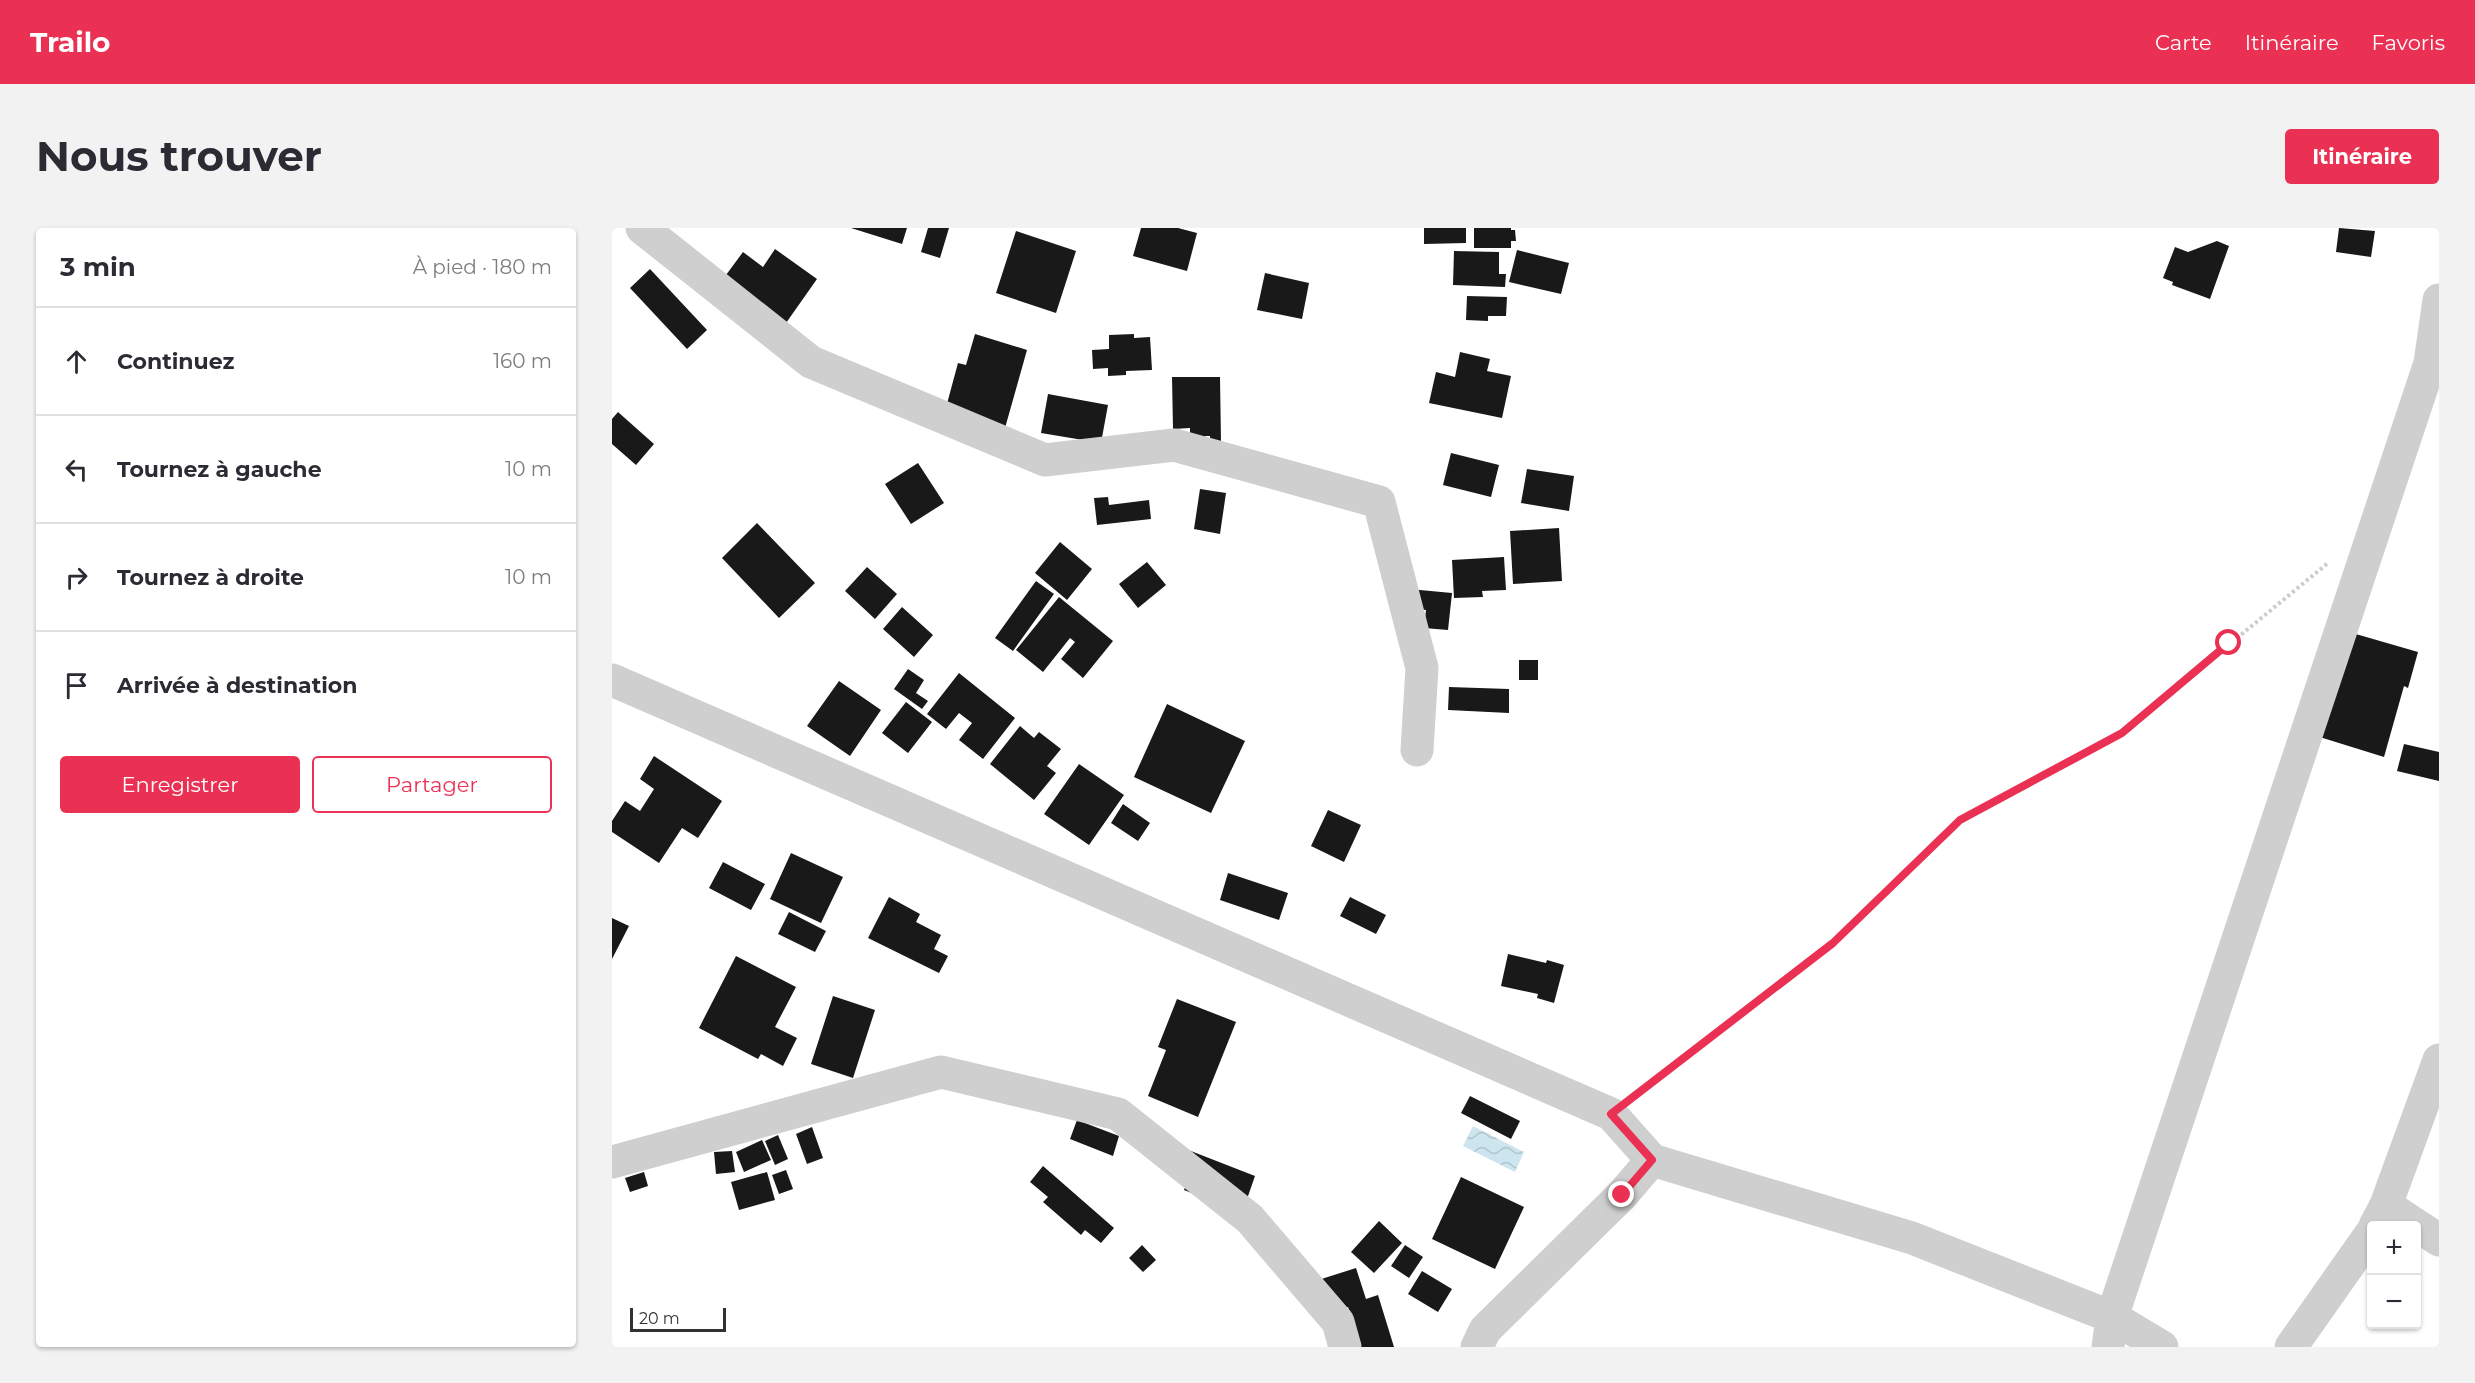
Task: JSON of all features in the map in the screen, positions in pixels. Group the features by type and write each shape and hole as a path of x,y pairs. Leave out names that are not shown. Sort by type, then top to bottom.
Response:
{"street":[{"path":"642,228 811,362 1045,460 1174,445 1378,502 1422,668 1417,750"},
{"path":"2110,1332 2427,374 2439,300"},
{"path":"612,680 1611,1114 1652,1160 1912,1238 2110,1332 2162,1347"},
{"path":"2378,1221 2439,1060"},
{"path":"612,1162 941,1072 1118,1114 1250,1219 1338,1322 1346,1347"},
{"path":"1477,1347 1485,1330 1622,1195 1652,1160"},
{"path":"2421,1234 2439,1240"},
{"path":"2291,1347 2367,1237"}],"path":[{"path":"1611,1114 1833,943 1960,820 2122,733 2331,561"}],"water":[{"path":"1473,1126 1524,1152 1515,1172 1463,1146"}],"building":[{"path":"851,228 907,228 902,244"},
{"path":"928,228 949,228 940,258 921,252"},
{"path":"1141,228 1178,228 1197,233 1187,271 1133,256"},
{"path":"1424,228 1466,228 1466,243 1424,244"},
{"path":"1474,228 1511,228 1515,230 1516,241 1511,241 1511,248 1474,248"},
{"path":"2339,228 2375,231 2371,257 2336,252"},
{"path":"1016,231 1076,251 1056,313 996,293"},
{"path":"2217,241 2229,246 2210,299 2172,285 2173,282 2163,278 2175,247 2188,252"},
{"path":"775,249 817,279 786,323 712,294 743,252 763,267"},
{"path":"1517,250 1569,263 1561,294 1509,282"},
{"path":"1454,251 1499,252 1499,274 1506,274 1505,287 1453,285"},
{"path":"650,269 707,330 687,349 630,288"},
{"path":"1265,273 1309,283 1302,319 1257,310"},
{"path":"1467,296 1507,297 1506,316 1488,316 1488,321 1466,320"},
{"path":"975,334 1027,350 1005,428 945,411 958,363 966,365"},
{"path":"1134,334 1134,338 1150,337 1152,370 1126,371 1126,375 1108,376 1108,368 1093,369 1092,350 1109,349 1109,335"},
{"path":"1460,352 1490,359 1487,371 1511,376 1502,418 1429,403 1436,372 1455,377"},
{"path":"1172,377 1220,377 1221,442 1210,442 1210,436 1205,436 1205,442 1190,442 1190,428 1173,429"},
{"path":"1048,394 1108,405 1101,443 1041,433"},
{"path":"618,412 654,444 636,465 612,444 612,419"},
{"path":"1451,453 1499,465 1491,497 1443,485"},
{"path":"918,463 944,503 911,524 885,484"},
{"path":"1527,469 1574,476 1569,511 1521,503"},
{"path":"1200,489 1226,493 1220,534 1194,529"},
{"path":"1108,497 1109,505 1149,500 1151,519 1097,525 1094,498"},
{"path":"757,523 815,583 779,618 722,558"},
{"path":"1559,528 1562,581 1513,584 1510,531"},
{"path":"1060,542 1092,569 1067,600 1035,573"},
{"path":"1504,557 1506,590 1482,591 1483,597 1454,598 1452,560"},
{"path":"1147,562 1166,585 1138,608 1119,584"},
{"path":"867,567 897,594 875,619 845,591"},
{"path":"1036,581 1054,594 1013,651 995,638"},
{"path":"1409,589 1452,593 1448,630 1424,628 1426,610 1407,608"},
{"path":"1059,597 1113,641 1083,678 1061,659 1075,642 1070,638 1043,672 1016,650"},
{"path":"902,607 933,635 914,657 883,629"},
{"path":"2342,630 2418,652 2408,688 2404,686 2384,757 2310,734"},
{"path":"1519,660 1538,660 1538,680 1519,680"},
{"path":"908,669 924,680 916,693 928,701 922,709 894,689"},
{"path":"959,673 1015,718 983,759 959,740 972,723 959,713 946,729 927,714"},
{"path":"839,681 881,710 850,756 807,726"},
{"path":"1449,687 1509,689 1509,713 1448,710"},
{"path":"906,702 932,722 908,753 882,733"},
{"path":"1167,704 1245,741 1211,813 1134,777"},
{"path":"1020,726 1034,738 1039,732 1061,749 1047,766 1056,773 1034,800 990,764"},
{"path":"2404,744 2439,752 2439,781 2397,771"},
{"path":"654,756 722,801 698,838 682,828 659,863 612,832 612,821 625,801 640,811 654,789 640,779"},
{"path":"1079,764 1124,795 1089,845 1044,814"},
{"path":"1123,804 1150,823 1138,841 1111,823"},
{"path":"1328,810 1361,825 1344,862 1311,846"},
{"path":"791,853 843,877 821,923 770,899"},
{"path":"723,862 765,884 751,910 709,888"},
{"path":"1228,873 1288,893 1279,920 1220,900"},
{"path":"889,897 920,914 916,922 941,935 934,949 948,956 939,973 868,938"},
{"path":"1350,897 1386,915 1376,934 1340,916"},
{"path":"789,912 826,931 815,952 778,934"},
{"path":"612,918 629,926 612,959"},
{"path":"1508,954 1564,965 1554,1003 1537,998 1538,994 1501,986"},
{"path":"736,956 796,987 775,1027 797,1038 783,1066 761,1054 758,1059 699,1028"},
{"path":"833,996 875,1010 853,1078 811,1064"},
{"path":"1177,999 1236,1022 1198,1117 1148,1096 1166,1050 1158,1047"},
{"path":"1470,1096 1520,1121 1511,1139 1461,1113"},
{"path":"1077,1120 1119,1136 1113,1156 1070,1139"},
{"path":"812,1127 823,1158 807,1164 796,1134"},
{"path":"778,1135 788,1159 775,1165 765,1141"},
{"path":"762,1140 771,1160 744,1172 736,1152"},
{"path":"1178,1146 1255,1176 1247,1199 1225,1206 1184,1190 1189,1177"},
{"path":"732,1151 735,1172 716,1174 714,1152"},
{"path":"1043,1166 1114,1228 1101,1243 1085,1230 1081,1235 1043,1202 1048,1197 1030,1182"},
{"path":"786,1170 793,1189 779,1194 772,1175"},
{"path":"644,1172 648,1186 630,1192 625,1178"},
{"path":"767,1172 775,1200 739,1210 731,1182"},
{"path":"1461,1177 1524,1207 1495,1269 1432,1239"},
{"path":"1379,1221 1402,1243 1374,1273 1351,1252"},
{"path":"1142,1245 1156,1260 1143,1272 1129,1258"},
{"path":"1405,1245 1423,1257 1409,1278 1391,1266"},
{"path":"1356,1268 1366,1299 1378,1295 1394,1347 1347,1347 1350,1313 1348,1307 1322,1315 1312,1282"},
{"path":"1422,1271 1452,1289 1438,1312 1408,1294"}],"route":[{"path":"1622,1195 1652,1160 1611,1114 1833,943 1960,820 2122,733 2229,643"}]}
